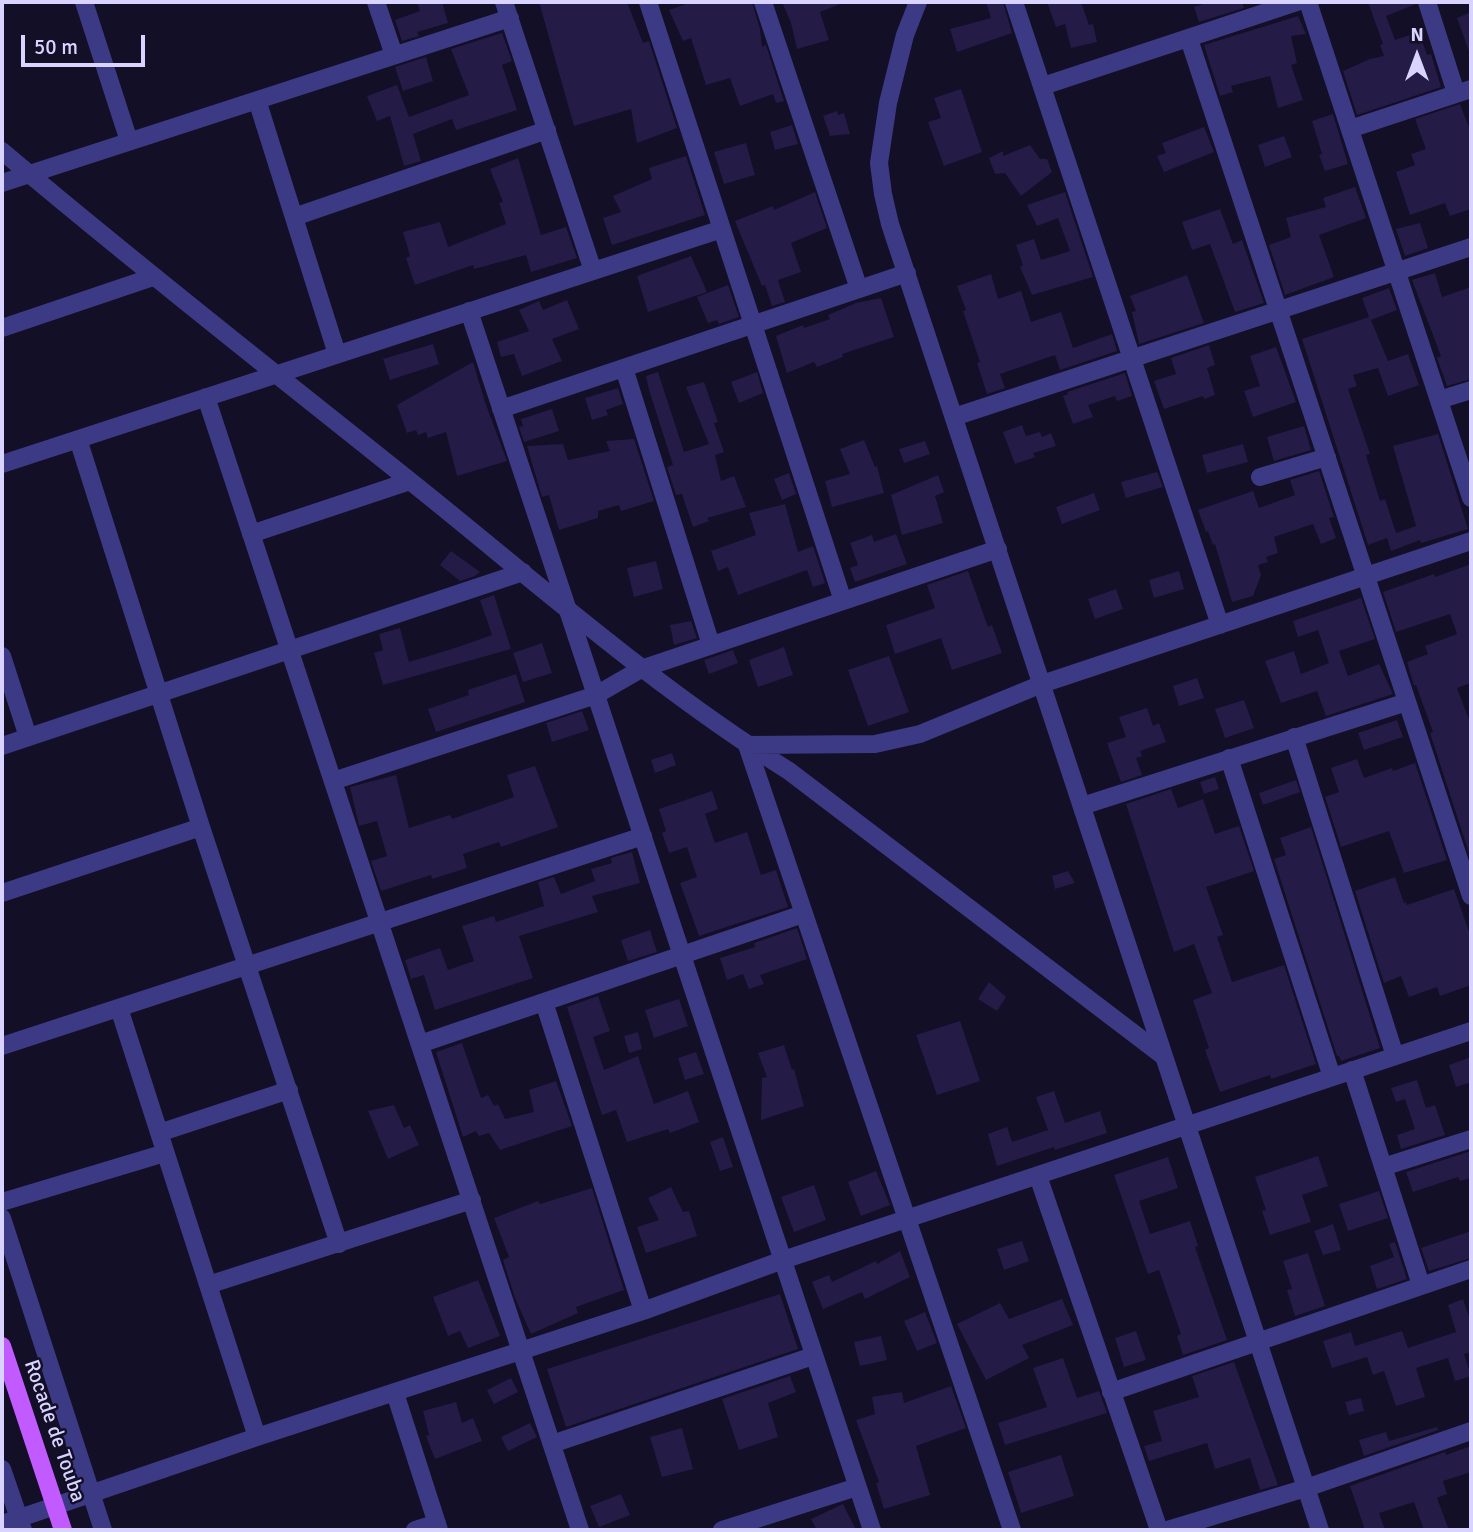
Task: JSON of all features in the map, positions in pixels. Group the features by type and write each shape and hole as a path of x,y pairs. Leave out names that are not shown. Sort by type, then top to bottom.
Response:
{"main road":[{"name":"Rocade de Touba","path":"2,1346 64,1530"}],"street":[{"path":"83,2 129,141"},
{"path":"376,2 394,55"},
{"path":"648,2 843,601"},
{"path":"763,2 859,289"},
{"path":"918,2 905,35 888,103 879,163 888,214 1320,1530"},
{"path":"1014,2 1220,625"},
{"path":"1043,86 1297,2"},
{"path":"1308,2 1471,498"},
{"path":"1350,129 1464,91 1427,2"},
{"path":"2,183 394,55 507,10 593,271"},
{"path":"1189,39 1471,894"},
{"path":"257,100 337,355"},
{"path":"294,218 547,131"},
{"path":"2,151 153,277 641,669 789,772 1162,1055"},
{"path":"2,464 722,229"},
{"path":"954,417 1471,247"},
{"path":"501,409 907,273"},
{"path":"2,328 153,277"},
{"path":"469,311 872,1530"},
{"path":"624,368 711,645"},
{"path":"1439,400 1471,390"},
{"path":"206,397 580,1530"},
{"path":"78,439 201,827 339,1244"},
{"path":"1260,477 1327,457"},
{"path":"251,534 410,481"},
{"path":"747,745 875,744 920,734 1042,684 1471,541"},
{"path":"333,781 596,695 641,669 998,549"},
{"path":"2,746 523,572"},
{"path":"2,656 28,737"},
{"path":"1082,806 1407,702"},
{"path":"1293,737 1395,1056"},
{"path":"747,745 1012,1530"},
{"path":"1228,758 1332,1077"},
{"path":"2,893 201,827"},
{"path":"2,1046 643,836"},
{"path":"420,1044 803,914"},
{"path":"544,1002 643,1311"},
{"path":"119,1008 257,1437"},
{"path":"2,1469 14,1524 90,1493 643,1311 783,1260 1471,1031"},
{"path":"1352,1070 1421,1285"},
{"path":"159,1133 289,1090"},
{"path":"1384,1167 1471,1139"},
{"path":"2,1202 165,1153"},
{"path":"1038,1175 1159,1530"},
{"path":"208,1285 472,1200"},
{"path":"2,1218 103,1530"},
{"path":"1111,1392 1471,1269"},
{"path":"552,1444 813,1356"},
{"path":"395,1393 438,1527 415,1530"},
{"path":"1167,1530 1306,1488 1471,1431"},
{"path":"722,1530 857,1487"}],"building":[{"path":"417,2 442,2 448,23 417,32 419,36 402,41 395,20 420,11"},
{"path":"539,2 627,2 643,43 649,41 677,128 637,143 631,109 574,126"},
{"path":"692,2 752,2 762,47 766,45 784,101 776,103 773,94 740,106 730,78 706,85 691,38 683,41 669,10"},
{"path":"782,2 845,2 820,12 829,40 797,49 791,23"},
{"path":"986,2 1003,2 1012,33 957,52 950,29 991,18"},
{"path":"1047,2 1081,2 1089,25 1093,24 1097,42 1071,48 1065,24 1056,27"},
{"path":"1210,2 1242,2 1244,8 1199,22 1194,7"},
{"path":"1368,2 1416,2 1386,16 1395,40 1419,32 1427,55 1431,54 1441,87 1357,115 1343,71 1384,56 1380,45 1383,44"},
{"path":"1471,12 1471,53 1470,54 1457,18"},
{"path":"1298,16 1306,34 1291,36 1297,63 1291,65 1303,100 1278,108 1270,76 1231,86 1233,92 1220,96 1204,45"},
{"path":"502,33 512,61 502,65 517,110 456,130 452,119 413,134 421,161 404,166 390,116 377,121 367,96 397,85 409,117 469,95 451,49"},
{"path":"426,57 433,81 403,91 395,67"},
{"path":"961,89 982,152 944,166 928,122 941,118 934,98"},
{"path":"1460,104 1471,133 1471,209 1450,216 1445,203 1410,215 1396,172 1415,165 1411,154 1426,149 1415,119"},
{"path":"837,111 838,115 844,113 850,134 830,136 823,116"},
{"path":"1333,114 1348,164 1325,171 1312,121"},
{"path":"792,125 798,144 775,150 770,132"},
{"path":"1204,127 1214,152 1164,172 1157,156 1166,153 1162,143"},
{"path":"1284,136 1292,157 1265,167 1258,145"},
{"path":"746,143 755,175 724,184 714,152"},
{"path":"1030,145 1040,159 1047,159 1052,172 1021,196 1005,173 995,174 989,158 1003,151 1003,156"},
{"path":"686,156 705,215 612,245 603,218 621,212 613,196 652,179 649,168"},
{"path":"518,158 541,235 566,227 577,258 531,272 526,255 474,269 473,265 415,285 406,258 410,256 403,232 440,222 448,247 506,224 499,203 503,202 490,169"},
{"path":"1355,187 1366,218 1319,235 1334,277 1285,295 1269,245 1291,237 1286,218 1326,207 1323,198"},
{"path":"815,192 827,228 791,243 801,272 778,280 785,302 772,306 735,221 773,206 774,210"},
{"path":"1065,192 1093,277 1032,295 1020,267 1023,265 1016,245 1034,239 1041,260 1070,251 1058,218 1037,226 1027,205"},
{"path":"1220,209 1233,244 1242,240 1264,303 1235,312 1210,244 1192,250 1182,222"},
{"path":"1420,223 1428,248 1405,256 1396,229"},
{"path":"691,256 707,292 648,312 637,276"},
{"path":"1435,273 1442,297 1471,287 1471,379 1447,386 1437,358 1441,356 1412,280"},
{"path":"991,274 998,299 1021,291 1031,322 1061,312 1073,348 1112,334 1117,351 1060,370 1055,355 1000,374 1005,388 987,394 977,363 980,362 963,311 966,310 957,286"},
{"path":"1187,275 1204,323 1139,344 1132,312 1136,311 1130,296"},
{"path":"728,285 739,317 719,324 717,320 708,323 697,297"},
{"path":"1389,288 1397,310 1371,320 1388,361 1408,354 1419,385 1388,396 1378,368 1353,375 1357,386 1348,389 1370,454 1366,455 1380,501 1385,499 1396,533 1416,526 1393,446 1438,434 1468,529 1421,543 1420,540 1391,551 1387,538 1368,545 1302,339 1369,317 1362,298"},
{"path":"881,298 894,337 842,354 843,357 817,367 814,362 787,373 776,336 803,325 804,328 830,319 828,315 856,303"},
{"path":"567,300 579,329 552,339 562,361 522,376 514,354 501,357 497,342 529,331 519,310 539,301 543,310"},
{"path":"433,344 439,364 390,380 383,359"},
{"path":"1209,345 1215,365 1207,368 1215,395 1204,399 1203,396 1164,409 1154,381 1176,374 1171,358"},
{"path":"1276,347 1296,402 1253,417 1244,391 1260,386 1250,356"},
{"path":"473,362 507,461 457,476 446,432 428,438 426,432 418,435 416,430 407,433 397,405"},
{"path":"658,372 684,452 709,444 686,387 704,382 718,422 714,423 724,452 715,455 721,481 734,476 746,507 707,518 709,521 693,527 682,494 676,495 667,467 673,465 649,390 646,376"},
{"path":"757,372 763,393 739,403 731,382"},
{"path":"1125,373 1132,396 1117,401 1115,396 1088,405 1093,417 1073,424 1063,396 1068,394 1067,392"},
{"path":"618,388 623,404 606,410 608,415 592,420 585,398"},
{"path":"552,409 559,431 524,442 519,427 523,426 521,419"},
{"path":"1022,425 1026,436 1040,432 1042,437 1051,433 1056,446 1033,453 1035,457 1015,464 1003,432"},
{"path":"1304,426 1311,450 1274,461 1267,437"},
{"path":"634,439 654,501 621,511 619,505 598,511 598,518 559,530 549,495 542,497 527,446 563,444 568,460 610,451 606,441"},
{"path":"864,440 875,467 877,466 884,493 832,507 825,481 850,474 840,449"},
{"path":"925,441 930,454 904,463 899,449"},
{"path":"1243,444 1248,462 1207,473 1202,455"},
{"path":"1319,471 1334,517 1329,518 1336,538 1321,544 1313,524 1274,537 1278,553 1266,557 1268,562 1258,565 1261,575 1253,596 1232,602 1215,544 1213,545 1208,531 1206,532 1198,510 1253,491 1259,508 1295,495 1290,480"},
{"path":"1157,472 1163,487 1126,498 1121,482"},
{"path":"789,473 796,494 782,500 774,479"},
{"path":"938,475 944,492 935,496 943,523 902,535 891,495"},
{"path":"1094,493 1100,510 1062,524 1056,507"},
{"path":"785,504 798,552 813,546 825,583 813,587 807,570 738,595 728,567 718,571 711,551 756,535 749,513"},
{"path":"896,534 907,564 855,582 850,568 858,565 850,543 872,535 874,542"},
{"path":"451,551 480,572 460,581 440,565"},
{"path":"656,561 663,589 634,597 627,568"},
{"path":"1471,564 1471,683 1457,688 1471,725 1469,853 1430,733 1433,732 1407,662 1428,654 1425,646 1457,634 1450,614 1396,632 1383,592"},
{"path":"968,571 988,627 992,625 1002,653 952,670 941,638 895,654 886,625 935,608 927,585"},
{"path":"1179,571 1184,589 1154,598 1149,580"},
{"path":"1116,589 1123,609 1095,619 1088,599"},
{"path":"494,595 511,649 383,685 374,653 383,650 379,634 400,628 409,662 458,647 492,635 480,600"},
{"path":"1361,598 1375,639 1339,651 1348,676 1379,664 1393,694 1326,716 1317,691 1281,703 1265,661 1294,651 1301,674 1329,663 1318,630 1298,637 1293,621"},
{"path":"691,621 697,638 674,645 670,625"},
{"path":"542,643 552,673 523,682 513,653"},
{"path":"784,647 793,675 758,687 749,660"},
{"path":"733,650 738,663 709,674 704,660"},
{"path":"889,656 909,712 868,726 848,670"},
{"path":"516,674 525,702 436,732 428,709 469,695 468,690"},
{"path":"1197,678 1204,698 1179,706 1173,686"},
{"path":"1244,700 1254,728 1225,738 1215,709"},
{"path":"1147,708 1153,726 1159,723 1166,742 1140,751 1142,756 1136,758 1142,775 1121,782 1107,743 1126,737 1119,717"},
{"path":"582,711 589,730 552,742 546,723"},
{"path":"1397,720 1403,737 1364,750 1358,733"},
{"path":"672,753 676,765 655,773 651,760"},
{"path":"1357,759 1364,778 1415,763 1447,860 1404,873 1389,831 1341,847 1325,797 1339,792 1331,768"},
{"path":"535,766 558,827 501,847 499,842 463,854 467,868 432,879 431,875 381,891 371,861 387,856 377,821 359,826 350,787 396,775 409,828 450,815 452,819 514,797 507,775"},
{"path":"1215,777 1219,789 1204,794 1200,782"},
{"path":"1296,780 1300,792 1263,805 1259,793"},
{"path":"1171,789 1178,808 1203,799 1215,834 1239,826 1254,871 1206,887 1223,935 1217,937 1232,982 1284,965 1316,1064 1271,1079 1270,1075 1220,1092 1205,1050 1209,1048 1193,1000 1212,993 1194,944 1174,952 1126,804"},
{"path":"712,791 718,809 705,814 715,843 747,832 761,875 776,870 788,907 699,936 680,883 697,877 687,847 669,853 662,833 666,831 659,809"},
{"path":"1311,827 1380,1048 1341,1061 1337,1056 1274,859 1286,855 1280,838"},
{"path":"632,852 640,883 592,896 598,912 519,936 533,978 435,1010 424,975 411,979 405,960 440,948 448,970 474,961 462,926 494,916 496,922 544,906 538,882 554,877 561,894 595,881 591,869 612,863 611,858"},
{"path":"1068,871 1075,883 1055,889 1052,876"},
{"path":"1395,877 1407,905 1454,889 1471,937 1471,985 1440,996 1437,987 1409,997 1401,976 1384,983 1355,891"},
{"path":"797,928 807,959 760,975 764,984 749,989 743,974 727,980 720,958 755,947 754,943"},
{"path":"650,930 657,952 628,961 621,940"},
{"path":"989,982 1006,997 997,1011 978,999"},
{"path":"598,996 610,1031 593,1037 604,1070 638,1056 654,1104 688,1091 699,1122 670,1133 668,1129 627,1142 616,1110 602,1115 567,1007"},
{"path":"679,999 688,1026 654,1038 645,1010"},
{"path":"960,1021 980,1081 937,1095 916,1035"},
{"path":"638,1032 642,1049 629,1053 624,1036"},
{"path":"462,1043 481,1098 488,1095 494,1106 498,1104 505,1119 534,1112 529,1090 556,1081 572,1126 500,1150 489,1133 479,1136 476,1131 463,1137 436,1052"},
{"path":"784,1045 804,1106 761,1120 762,1078 767,1077 758,1053"},
{"path":"696,1052 704,1074 685,1080 678,1058"},
{"path":"1471,1057 1471,1082 1456,1087 1449,1065"},
{"path":"1417,1080 1426,1108 1435,1105 1445,1135 1401,1149 1397,1135 1415,1129 1405,1099 1396,1102 1391,1088"},
{"path":"1054,1091 1065,1123 1100,1111 1107,1133 997,1166 988,1134 1007,1127 1012,1142 1048,1130 1036,1097"},
{"path":"394,1105 404,1128 410,1125 419,1145 388,1159 368,1111"},
{"path":"723,1137 733,1167 720,1171 710,1142"},
{"path":"1471,1151 1471,1178 1460,1181 1458,1177 1413,1192 1406,1172"},
{"path":"1318,1156 1328,1186 1302,1195 1311,1222 1270,1235 1262,1211 1266,1210 1255,1177"},
{"path":"1168,1157 1178,1188 1139,1201 1150,1234 1190,1221 1198,1246 1195,1247 1227,1340 1183,1355 1177,1336 1181,1334 1159,1270 1148,1274 1114,1175"},
{"path":"876,1171 890,1205 861,1216 848,1182"},
{"path":"814,1185 826,1220 794,1232 781,1197"},
{"path":"671,1187 683,1212 689,1211 697,1236 646,1253 637,1227 659,1220 648,1198"},
{"path":"592,1188 624,1290 576,1307 578,1313 531,1334 515,1298 503,1260 509,1257 494,1218 538,1201 540,1204"},
{"path":"1379,1191 1388,1218 1348,1231 1339,1204"},
{"path":"1333,1224 1341,1250 1323,1255 1314,1231"},
{"path":"1471,1231 1471,1258 1429,1271 1421,1248"},
{"path":"1022,1241 1029,1261 1004,1270 997,1249"},
{"path":"1395,1242 1407,1279 1377,1289 1370,1266 1394,1257 1389,1244"},
{"path":"900,1251 910,1277 865,1299 862,1292 823,1309 812,1282 829,1275 832,1282 876,1261 877,1264"},
{"path":"1308,1253 1325,1306 1295,1316 1287,1290 1292,1289 1283,1261"},
{"path":"478,1280 500,1336 468,1348 460,1331 448,1336 433,1297"},
{"path":"780,1294 798,1349 566,1427 547,1369"},
{"path":"1062,1299 1073,1325 1022,1345 1029,1358 986,1380 957,1324 1000,1303 1009,1319"},
{"path":"1463,1299 1471,1323 1471,1352 1464,1354 1471,1376 1455,1381 1448,1358 1416,1368 1425,1397 1396,1406 1384,1371 1373,1375 1367,1357 1332,1368 1323,1341 1351,1332 1355,1346 1402,1331 1408,1348 1456,1332 1448,1305"},
{"path":"925,1312 937,1343 917,1351 904,1321"},
{"path":"1136,1331 1146,1360 1124,1367 1115,1338"},
{"path":"881,1336 887,1360 860,1366 854,1342"},
{"path":"1063,1358 1077,1398 1099,1391 1107,1413 1005,1445 998,1423 1047,1407 1033,1368"},
{"path":"1234,1362 1278,1485 1260,1490 1250,1458 1215,1469 1207,1443 1149,1461 1144,1446 1162,1441 1153,1411 1199,1397 1192,1376"},
{"path":"790,1376 796,1392 768,1403 778,1437 739,1450 722,1399"},
{"path":"511,1378 518,1392 494,1404 487,1390"},
{"path":"951,1386 966,1428 916,1446 930,1495 884,1509 876,1483 879,1482 856,1420 875,1414 872,1397 902,1392 904,1403"},
{"path":"1361,1398 1364,1411 1349,1415 1345,1402"},
{"path":"456,1402 462,1423 473,1418 482,1441 435,1459 426,1436 429,1435 423,1411"},
{"path":"530,1423 537,1437 508,1451 501,1437"},
{"path":"1437,1427 1438,1430 1364,1456 1359,1440 1386,1432 1389,1441"},
{"path":"682,1428 693,1469 662,1477 650,1437"},
{"path":"1471,1446 1471,1472 1443,1481 1447,1494 1437,1498 1449,1530 1424,1530 1414,1502 1379,1513 1385,1530 1365,1530 1350,1486 1445,1452 1446,1455"},
{"path":"1061,1455 1074,1496 1021,1513 1008,1472"},
{"path":"621,1494 630,1515 599,1527 590,1506"},
{"path":"843,1504 856,1530 817,1530 811,1519"}]}
